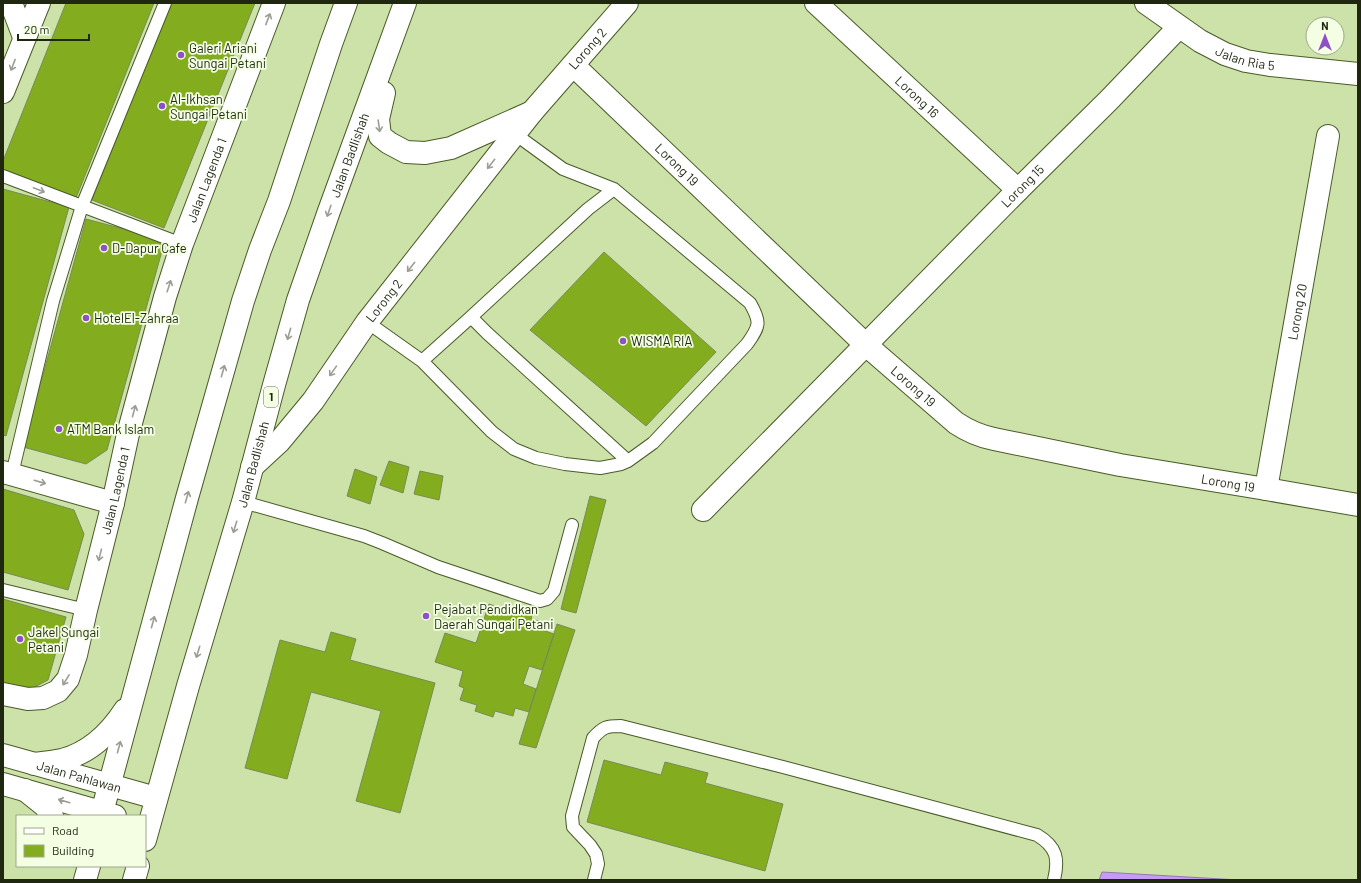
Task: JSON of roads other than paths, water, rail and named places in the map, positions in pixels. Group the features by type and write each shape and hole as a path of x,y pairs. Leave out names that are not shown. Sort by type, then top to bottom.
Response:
{"street":[{"path":"11,3 24,37"},
{"path":"3,92 39,3"},
{"name":"Jalan Lagenda 1","path":"3,694 28,699 43,698 58,691 68,679 76,656 130,426 165,297 182,244 274,3"},
{"path":"3,784 106,815 108,785 243,301 260,250 279,201 346,3"},
{"name":"Lorong 2","path":"252,467 279,442 312,401 367,322 532,112 627,3"},
{"name":"Lorong 16","path":"816,3 1018,190"},
{"name":"Jalan Ria 5","path":"1146,3 1200,41 1225,54 1246,61 1270,66 1358,74"},
{"path":"404,4 378,118 380,136 389,143 406,152 425,153 451,148 532,112"},
{"name":"Jalan Badlishah","path":"146,830 243,502 298,300 404,4"},
{"name":"Lorong 15","path":"703,510 1018,190 1109,100 1179,27"},
{"name":"Lorong 19","path":"574,65 866,346 956,423 979,436 1120,465 1358,505"},
{"name":"Lorong 20","path":"1266,489 1328,136"},
{"path":"7,473 113,503"},
{"path":"34,764 61,760 75,756 98,742 117,723 131,701"},
{"name":"Jalan Pahlawan","path":"3,755 156,798"},
{"path":"25,790 45,806 51,815"},
{"path":"73,867 75,880"},
{"path":"85,880 88,867"},
{"path":"134,880 138,867"}],"lane":[{"path":"7,473 53,301 82,206 165,3"},
{"path":"367,322 422,361 492,432 514,449 536,458 565,464 600,468 621,464 653,443 706,389 747,344 756,332 758,322 757,314 750,303 614,189 563,169 515,134"},
{"path":"3,176 182,244"},
{"path":"422,361 588,209 614,189"},
{"path":"471,317 628,460"},
{"path":"243,502 364,536 438,567 540,601 546,599 554,591 572,525"},
{"path":"3,590 86,610"},
{"path":"594,880 598,864 596,854 574,827 572,816 593,738 601,729 610,726 621,726 791,769 1037,835 1052,846 1057,857 1057,868 1054,880"}],"place":[{"name":"Galeri Ariani Sungai Petani","path":"181,55"},
{"name":"Al-Ikhsan Sungai Petani","path":"162,106"},
{"name":"D-Dapur Cafe","path":"104,248"},
{"name":"HotelEl-Zahraa","path":"86,318"},
{"name":"WISMA RIA","path":"623,341"},
{"name":"ATM Bank Islam","path":"59,429"},
{"name":"Pejabat Pendidkan Daerah Sungai Petani","path":"426,616"},
{"name":"Jakel Sungai Petani","path":"20,639"}]}
